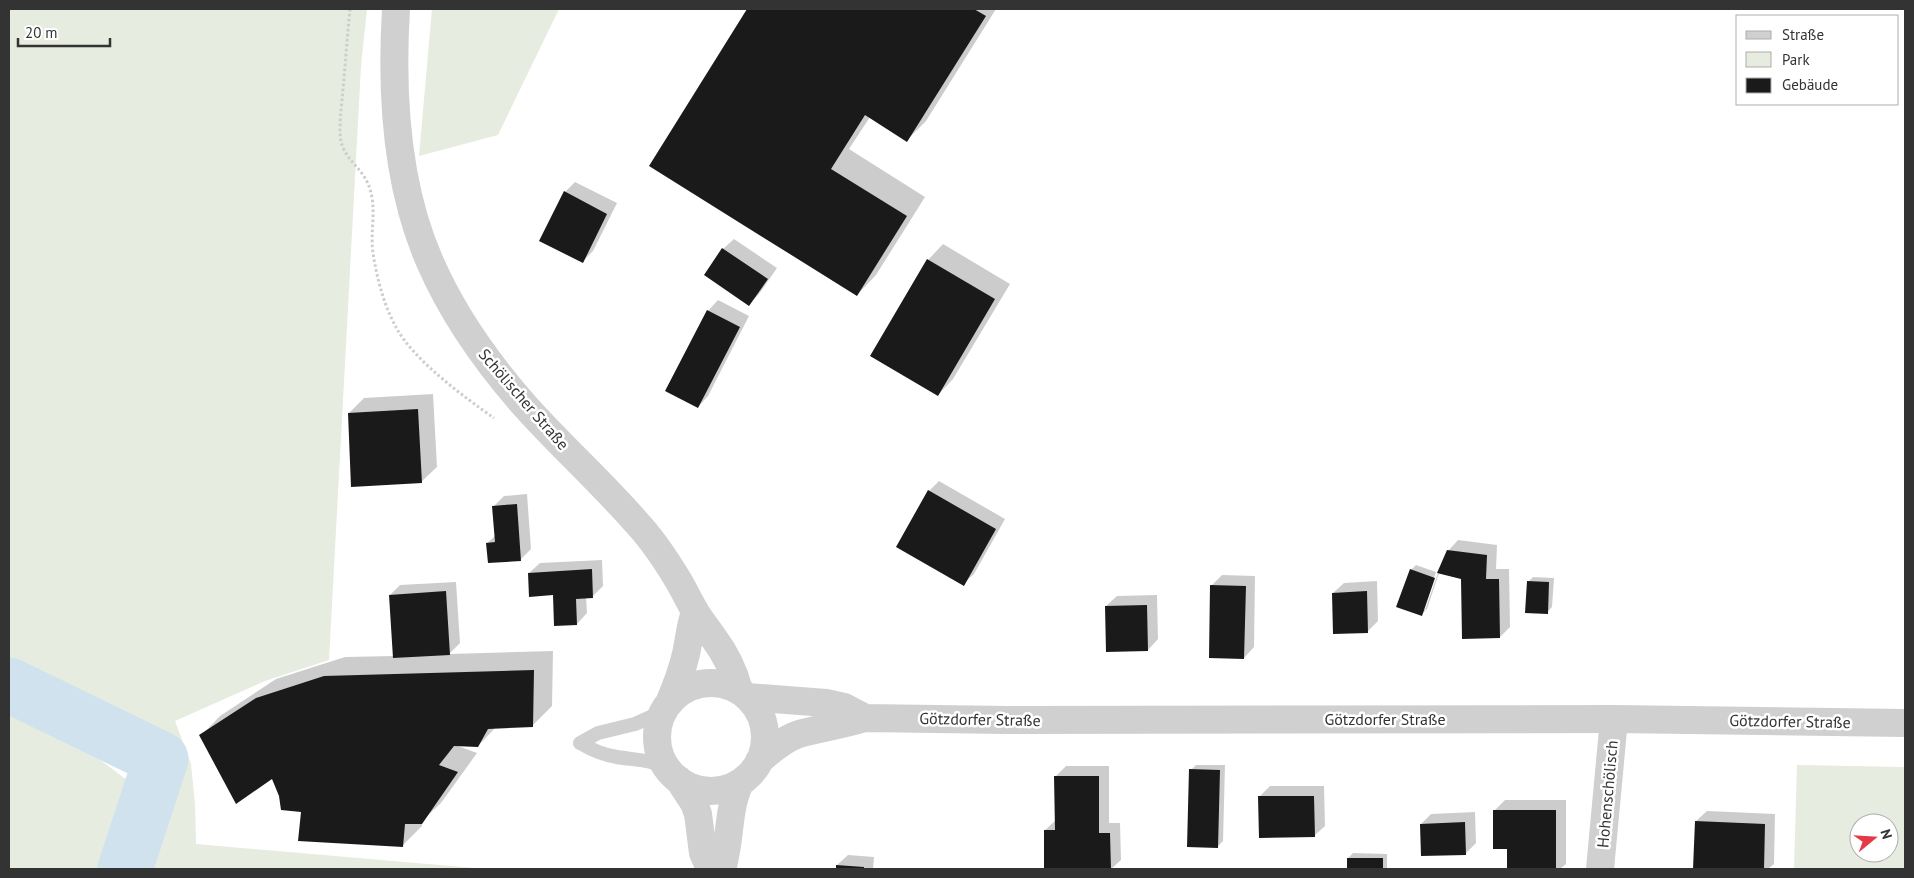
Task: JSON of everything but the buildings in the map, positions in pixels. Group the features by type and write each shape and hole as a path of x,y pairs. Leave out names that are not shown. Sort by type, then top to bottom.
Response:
{"street":[{"name":"Schölischer Straße","path":"396,9 394,37 398,132 408,192 430,262 456,313 498,373 527,408 637,523 678,579 695,612 715,639 743,693"},
{"path":"695,612 679,680 658,723 656,741 659,752 672,774 694,803 702,834 703,853 710,869"},
{"path":"665,708 683,690 701,683 721,683 743,693 759,712 764,725 764,749 753,771 740,783 728,788 711,791 694,788 672,774"},
{"name":"Götzdorfer Straße","path":"743,693 826,703 844,707 865,718"},
{"name":"Götzdorfer Straße","path":"759,761 771,750 798,734 843,725 865,718 1006,720 1614,719 1905,723"},
{"name":"Hohenschölisch","path":"1600,869 1614,719"},
{"path":"722,869 727,852 733,802 740,783"}],"lane":[{"path":"665,708 635,724 598,733 580,743 597,752 615,757 647,760 672,774"}],"green space":[{"path":"9,9 367,9 361,66 329,660 265,681 175,721 191,764 196,844 486,869 145,869 169,799 164,777 133,740 9,675"},
{"path":"432,9 559,9 498,135 419,156"},
{"path":"9,697 21,701 135,786 133,816 115,869 9,869"},
{"path":"1797,765 1905,767 1905,869 1794,869"}],"waterway":[{"path":"9,685 161,759 125,869"}]}
